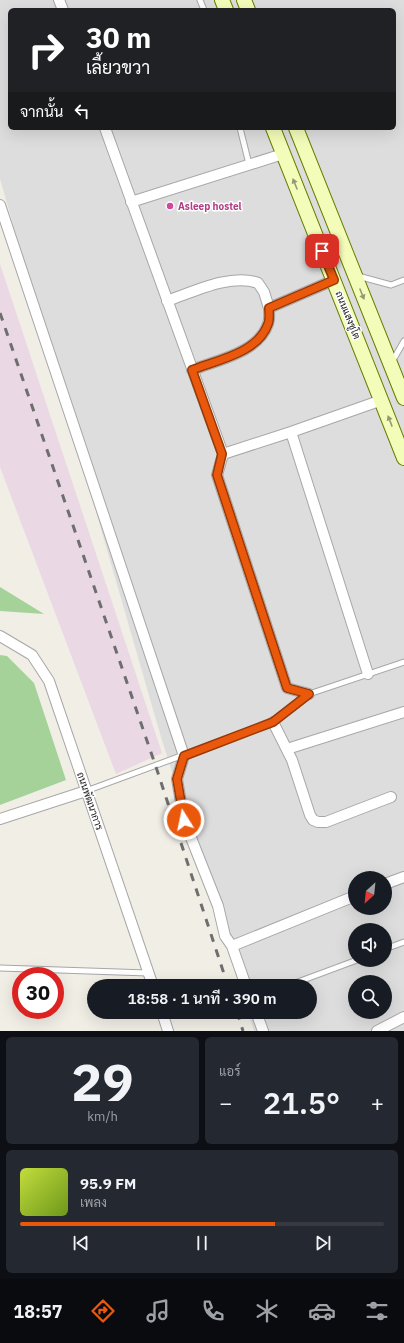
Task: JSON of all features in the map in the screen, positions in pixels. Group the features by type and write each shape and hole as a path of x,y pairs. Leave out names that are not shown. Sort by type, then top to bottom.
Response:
{"main road":[{"name":"ถนนแสงชูโต","path":"274,130 404,458"},
{"name":"ถนนแสงชูโต","path":"297,130 404,397"},
{"path":"305,208 325,202"},
{"path":"382,400 404,397"}],"street":[{"path":"106,130 222,454 217,475 287,688 309,694"},
{"path":"131,202 283,154"},
{"path":"0,205 184,756 177,779 184,820 218,906 225,936 232,946 244,979"},
{"path":"167,301 222,283 243,279 258,283 264,292 269,308 269,322 257,341 244,350 192,370"},
{"path":"269,308 334,280"},
{"path":"222,454 291,432 382,400"},
{"path":"291,432 368,674"},
{"name":"ถนนพัฒนาการ","path":"0,636 32,655 49,681 150,979"},
{"path":"287,749 404,712"},
{"path":"273,722 292,760 313,820 318,822 326,822 391,797"},
{"path":"0,819 86,791"},
{"path":"392,881 404,877"},
{"path":"232,946 348,899"},
{"path":"377,1031 404,1017"},
{"path":"164,1019 168,1031"},
{"path":"259,1019 264,1031"}],"lane":[{"path":"240,130 249,164"},
{"path":"355,276 391,285 404,280"},
{"path":"391,365 404,341"},
{"path":"86,791 273,722 309,694 404,662"},
{"path":"392,946 404,942"},
{"path":"306,979 348,963"},
{"path":"0,968 148,973"}],"shaded area":[{"path":"0,0 404,0 404,1031 254,1031 250,1019 317,1019 317,979 238,979 161,737 0,179"},
{"path":"0,264 162,753 116,774 0,467"}],"green space":[{"path":"0,587 44,614 0,611"},
{"path":"0,655 7,656 34,683 66,780 0,805"}],"railway":[{"path":"0,313 156,767 226,979"},
{"path":"239,1019 243,1031"}],"place":[{"name":"Asleep hostel","path":"170,206"}],"route":[{"path":"184,820 177,779 184,756 273,722 309,694 296,692 287,688 217,475 222,454 192,370 244,350 257,341 265,331 269,322 269,308 334,280 322,251"}]}
